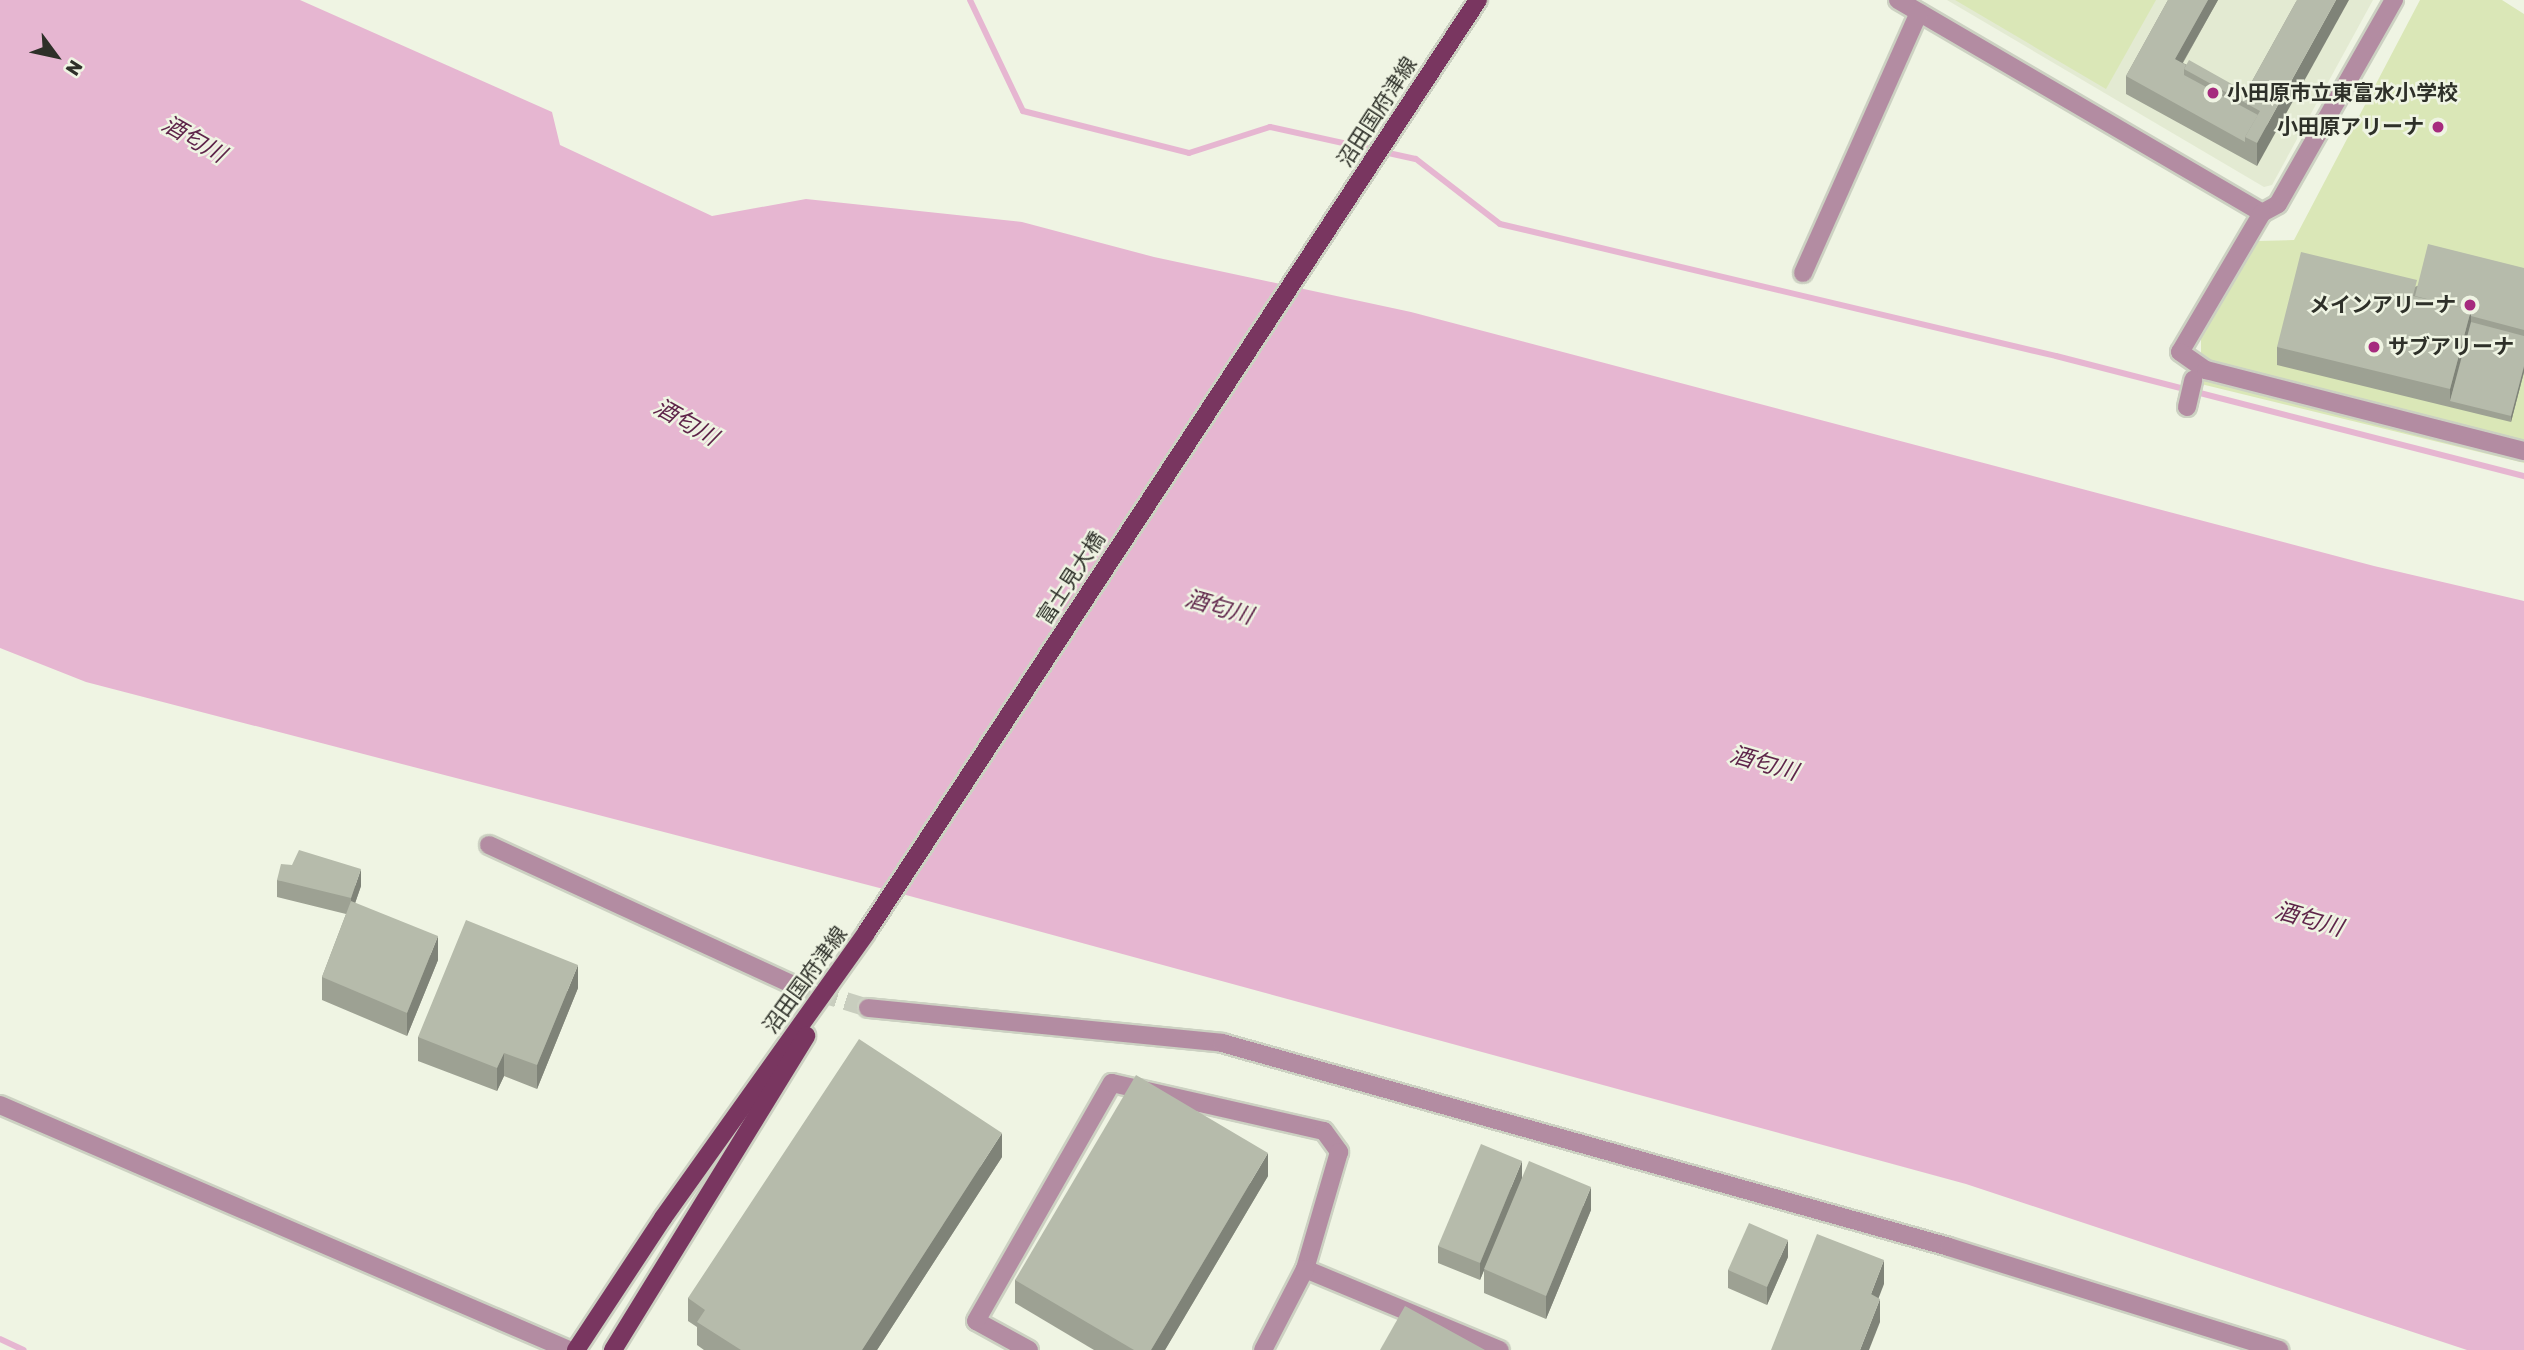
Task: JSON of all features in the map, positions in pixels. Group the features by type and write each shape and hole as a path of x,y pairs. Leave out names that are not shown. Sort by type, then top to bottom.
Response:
{"main road":[{"name":"沼田国府津線","path":"1314,248 1478,0"},
{"name":"富士見大橋","path":"866,933 1314,248"},
{"name":"沼田国府津線","path":"576,1350 663,1218 866,933"},
{"name":"沼田国府津線","path":"613,1350 866,933"}],"street":[{"path":"2394,0 2278,204 2262,213 2180,352 2206,370 2524,451"},
{"path":"1803,273 1911,5 2262,213"},
{"path":"2187,407 2193,380"},
{"path":"489,845 794,985"},
{"path":"868,1008 1222,1043 1922,1239 2279,1350"},
{"path":"1029,1350 976,1321 1112,1083 1324,1131 1339,1152 1304,1269 1263,1350"},
{"path":"0,1105 569,1350"},
{"path":"1304,1269 1500,1350"}],"shaded area":[{"name":"小田原市立東富水小学校","path":"1947,0 2373,0 2272,185 2264,187"}],"green space":[{"path":"1955,0 2156,0 2106,89"},
{"name":"小田原アリーナ","path":"2420,0 2502,0 2524,14 2524,463 2201,384 2201,334 2258,241 2294,240"}],"water":[{"name":"酒匂川","path":"0,0 300,0 552,112 560,145 712,216 806,199 1022,222 1154,257 1411,312 2374,566 2524,601 2524,1350 2467,1350 1966,1184 895,892 86,682 0,648"}],"building":[{"path":"2168,0 2208,0 2175,59 2186,65 2184,75 2258,115 2245,137 2245,142 2126,76"},
{"path":"2297,0 2336,0 2257,143 2245,137 2260,111 2184,69 2189,60 2246,92"},
{"name":"メインアリーナ","path":"2428,244 2524,268 2524,330 2471,316 2471,310 2415,296"},
{"name":"サブアリーナ","path":"2301,252 2417,280 2413,296 2471,310 2450,389 2277,347"},
{"path":"2471,322 2524,336 2524,366 2511,416 2450,401"},
{"path":"299,850 361,869 351,898 277,880 281,864 292,865"},
{"path":"351,901 438,936 407,1013 322,977"},
{"path":"466,920 578,965 537,1065 504,1053 497,1068 418,1037"},
{"path":"859,1039 1002,1133 862,1350 741,1350 697,1322 705,1310 688,1298"},
{"path":"1136,1075 1268,1153 1151,1350 1134,1350 1015,1280"},
{"path":"1481,1144 1522,1161 1480,1263 1438,1246"},
{"path":"1529,1161 1591,1187 1546,1296 1484,1269"},
{"path":"1749,1223 1788,1240 1767,1287 1728,1270"},
{"path":"1817,1234 1884,1260 1871,1294 1880,1299 1860,1350 1771,1350"},
{"path":"1405,1306 1485,1350 1380,1350"}],"waterway":[{"path":"970,0 1023,111 1189,153 1270,127 1416,159 1500,224 2056,356 2524,476"},
{"path":"0,1339 24,1350"}],"tunnel":[{"path":"794,985 868,1008"}],"place":[{"name":"小田原市立東富水小学校","path":"2213,93"},
{"name":"小田原アリーナ","path":"2438,127"},
{"name":"メインアリーナ","path":"2470,305"},
{"name":"サブアリーナ","path":"2374,347"}]}
